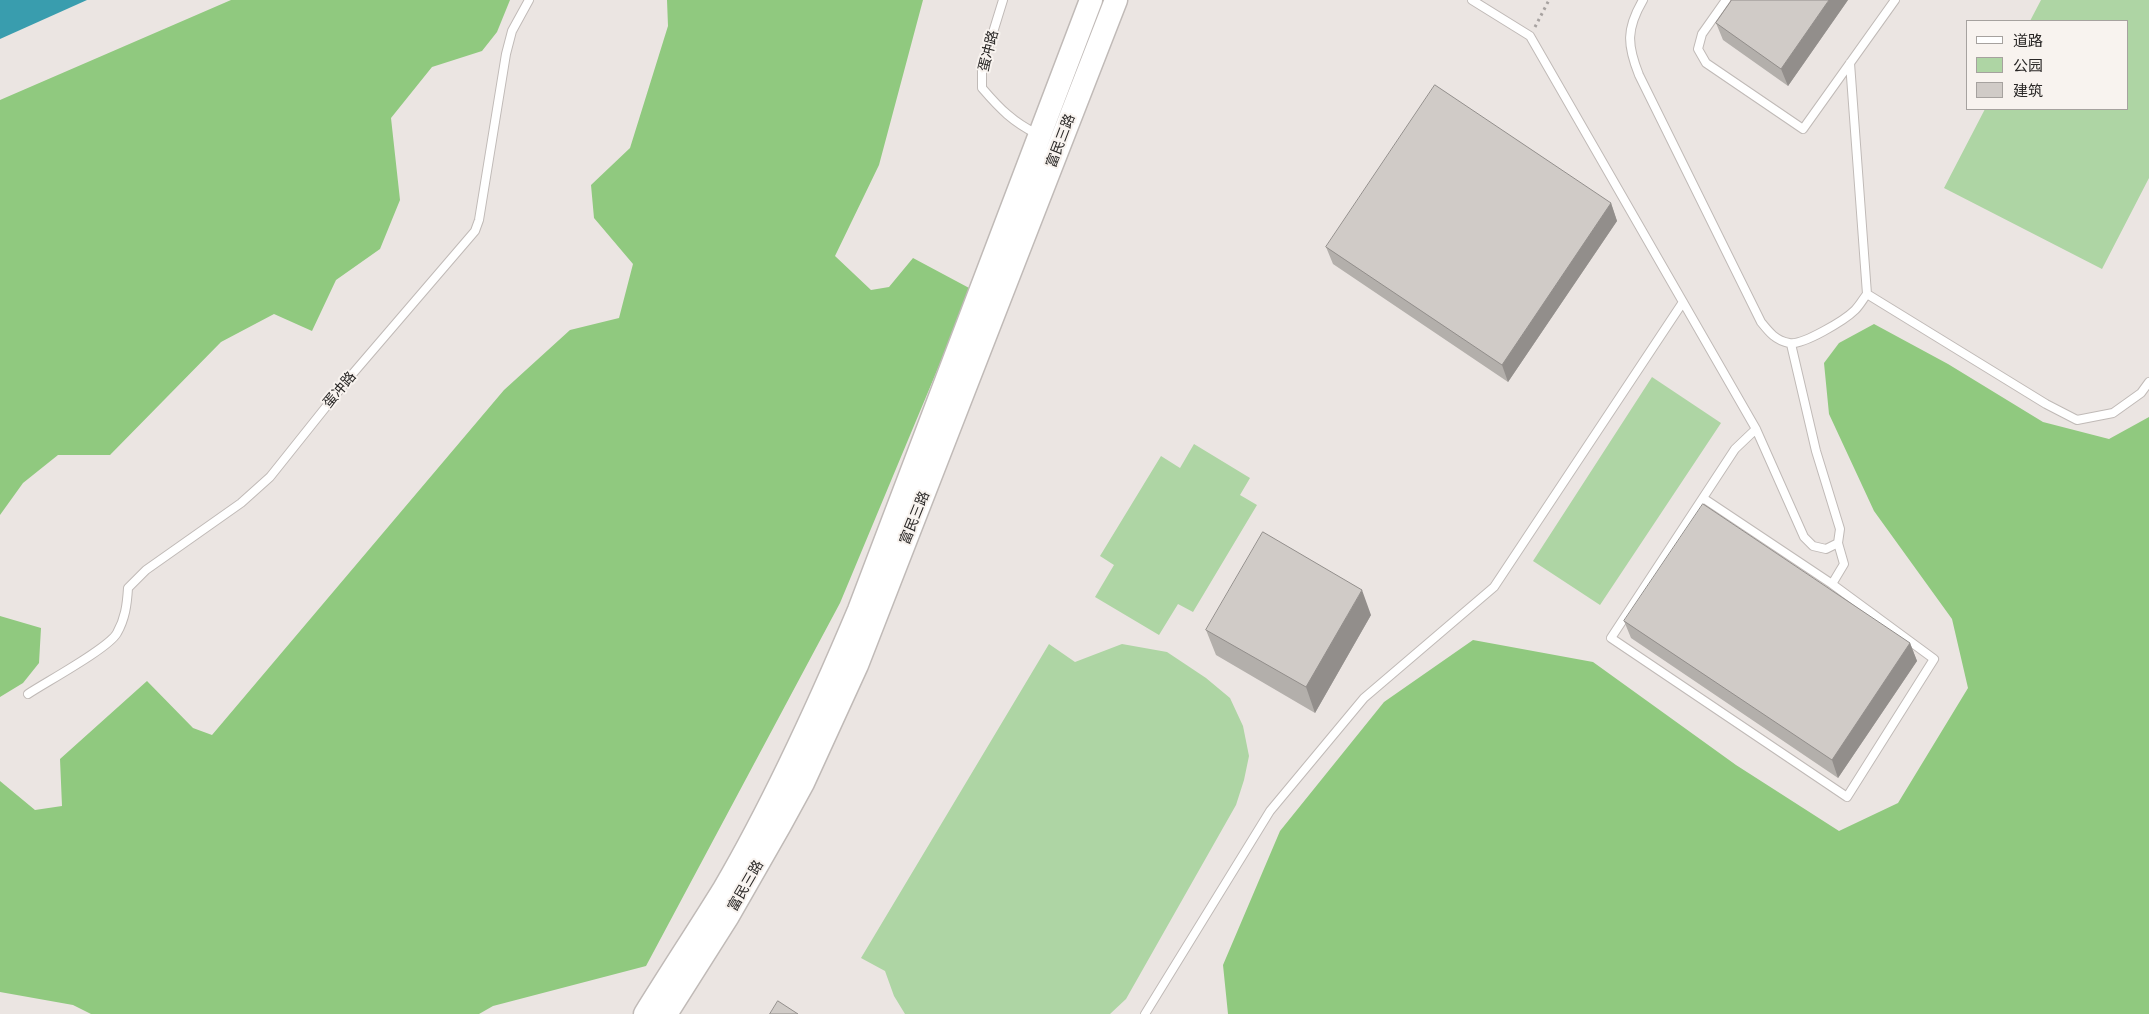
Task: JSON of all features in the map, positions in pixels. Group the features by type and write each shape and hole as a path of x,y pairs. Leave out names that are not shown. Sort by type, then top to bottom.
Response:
{"main road":[{"name":"富民三路","path":"645,1014 724,888 776,792 834,670 869,583 1091,0"},
{"name":"富民三路","path":"666,1014 728,916 803,783 857,665 1116,0"}],"lane":[{"name":"蛋冲路","path":"28,694 102,648 116,635 126,611 128,588 146,570 241,502 270,478 344,384 475,231 479,220 506,54 512,31 529,0"},
{"name":"蛋冲路","path":"1003,0 982,68 982,88 1001,110 1017,124 1039,135"},
{"path":"1472,0 1530,36 1756,429 1804,537 1813,546 1826,550 1838,543"},
{"path":"1643,0 1631,29 1630,51 1639,75 1761,322 1773,337 1791,344 1806,339 1840,322 1855,310 1867,294 1850,64"},
{"path":"1726,0 1702,34 1698,48 1706,62 1803,129 1895,0"},
{"path":"1867,294 2046,404 2077,420 2113,413 2140,393 2149,382"},
{"path":"1145,1014 1270,811 1364,698 1494,588 1683,302"},
{"path":"1791,344 1816,451 1840,529 1838,543 1844,564 1832,584"},
{"path":"1703,498 1832,584 1934,658 1847,797 1612,638 1703,498 1735,449 1756,429"}],"path":[{"path":"1530,36 1549,0"}],"green space":[{"path":"231,0 510,0 497,32 482,51 432,67 391,118 400,200 380,249 336,280 312,331 274,314 221,342 110,455 58,455 23,483 0,515 0,100"},
{"path":"667,0 923,0 879,165 835,256 871,290 889,287 913,258 971,289 840,603 646,966 493,1006 479,1014 91,1014 73,1005 0,992 0,781 35,810 62,806 60,759 147,681 193,728 212,735 504,390 570,330 619,318 633,264 594,218 591,185 630,148 668,26"},
{"path":"2041,0 2149,0 2149,178 2102,269 1944,188 1984,110 2129,110 2129,20 2031,20"},
{"path":"1874,324 1948,364 2043,422 2109,439 2149,417 2149,1014 1228,1014 1223,965 1280,831 1384,702 1473,640 1593,662 1736,765 1839,831 1898,803 1968,688 1952,619 1874,511 1829,414 1824,363 1839,343"},
{"path":"1652,377 1721,423 1600,605 1533,561"},
{"path":"1194,444 1250,478 1240,495 1257,505 1193,612 1178,604 1159,635 1095,597 1114,565 1100,556 1161,456 1180,468"},
{"path":"0,616 41,628 39,663 23,683 0,697"},
{"path":"1049,644 1075,662 1122,644 1167,652 1206,678 1230,698 1243,726 1249,756 1236,805 1126,999 1110,1014 905,1014 894,996 885,971 861,958"}],"water":[{"path":"0,0 87,0 0,39"}],"building":[{"path":"1732,0 1829,0 1781,69 1716,23"},
{"path":"1435,85 1611,203 1502,365 1326,247"},
{"path":"1703,504 1910,643 1832,760 1624,621"},
{"path":"1263,532 1362,590 1306,687 1206,630"},
{"path":"778,1001 798,1014 770,1014"}]}
